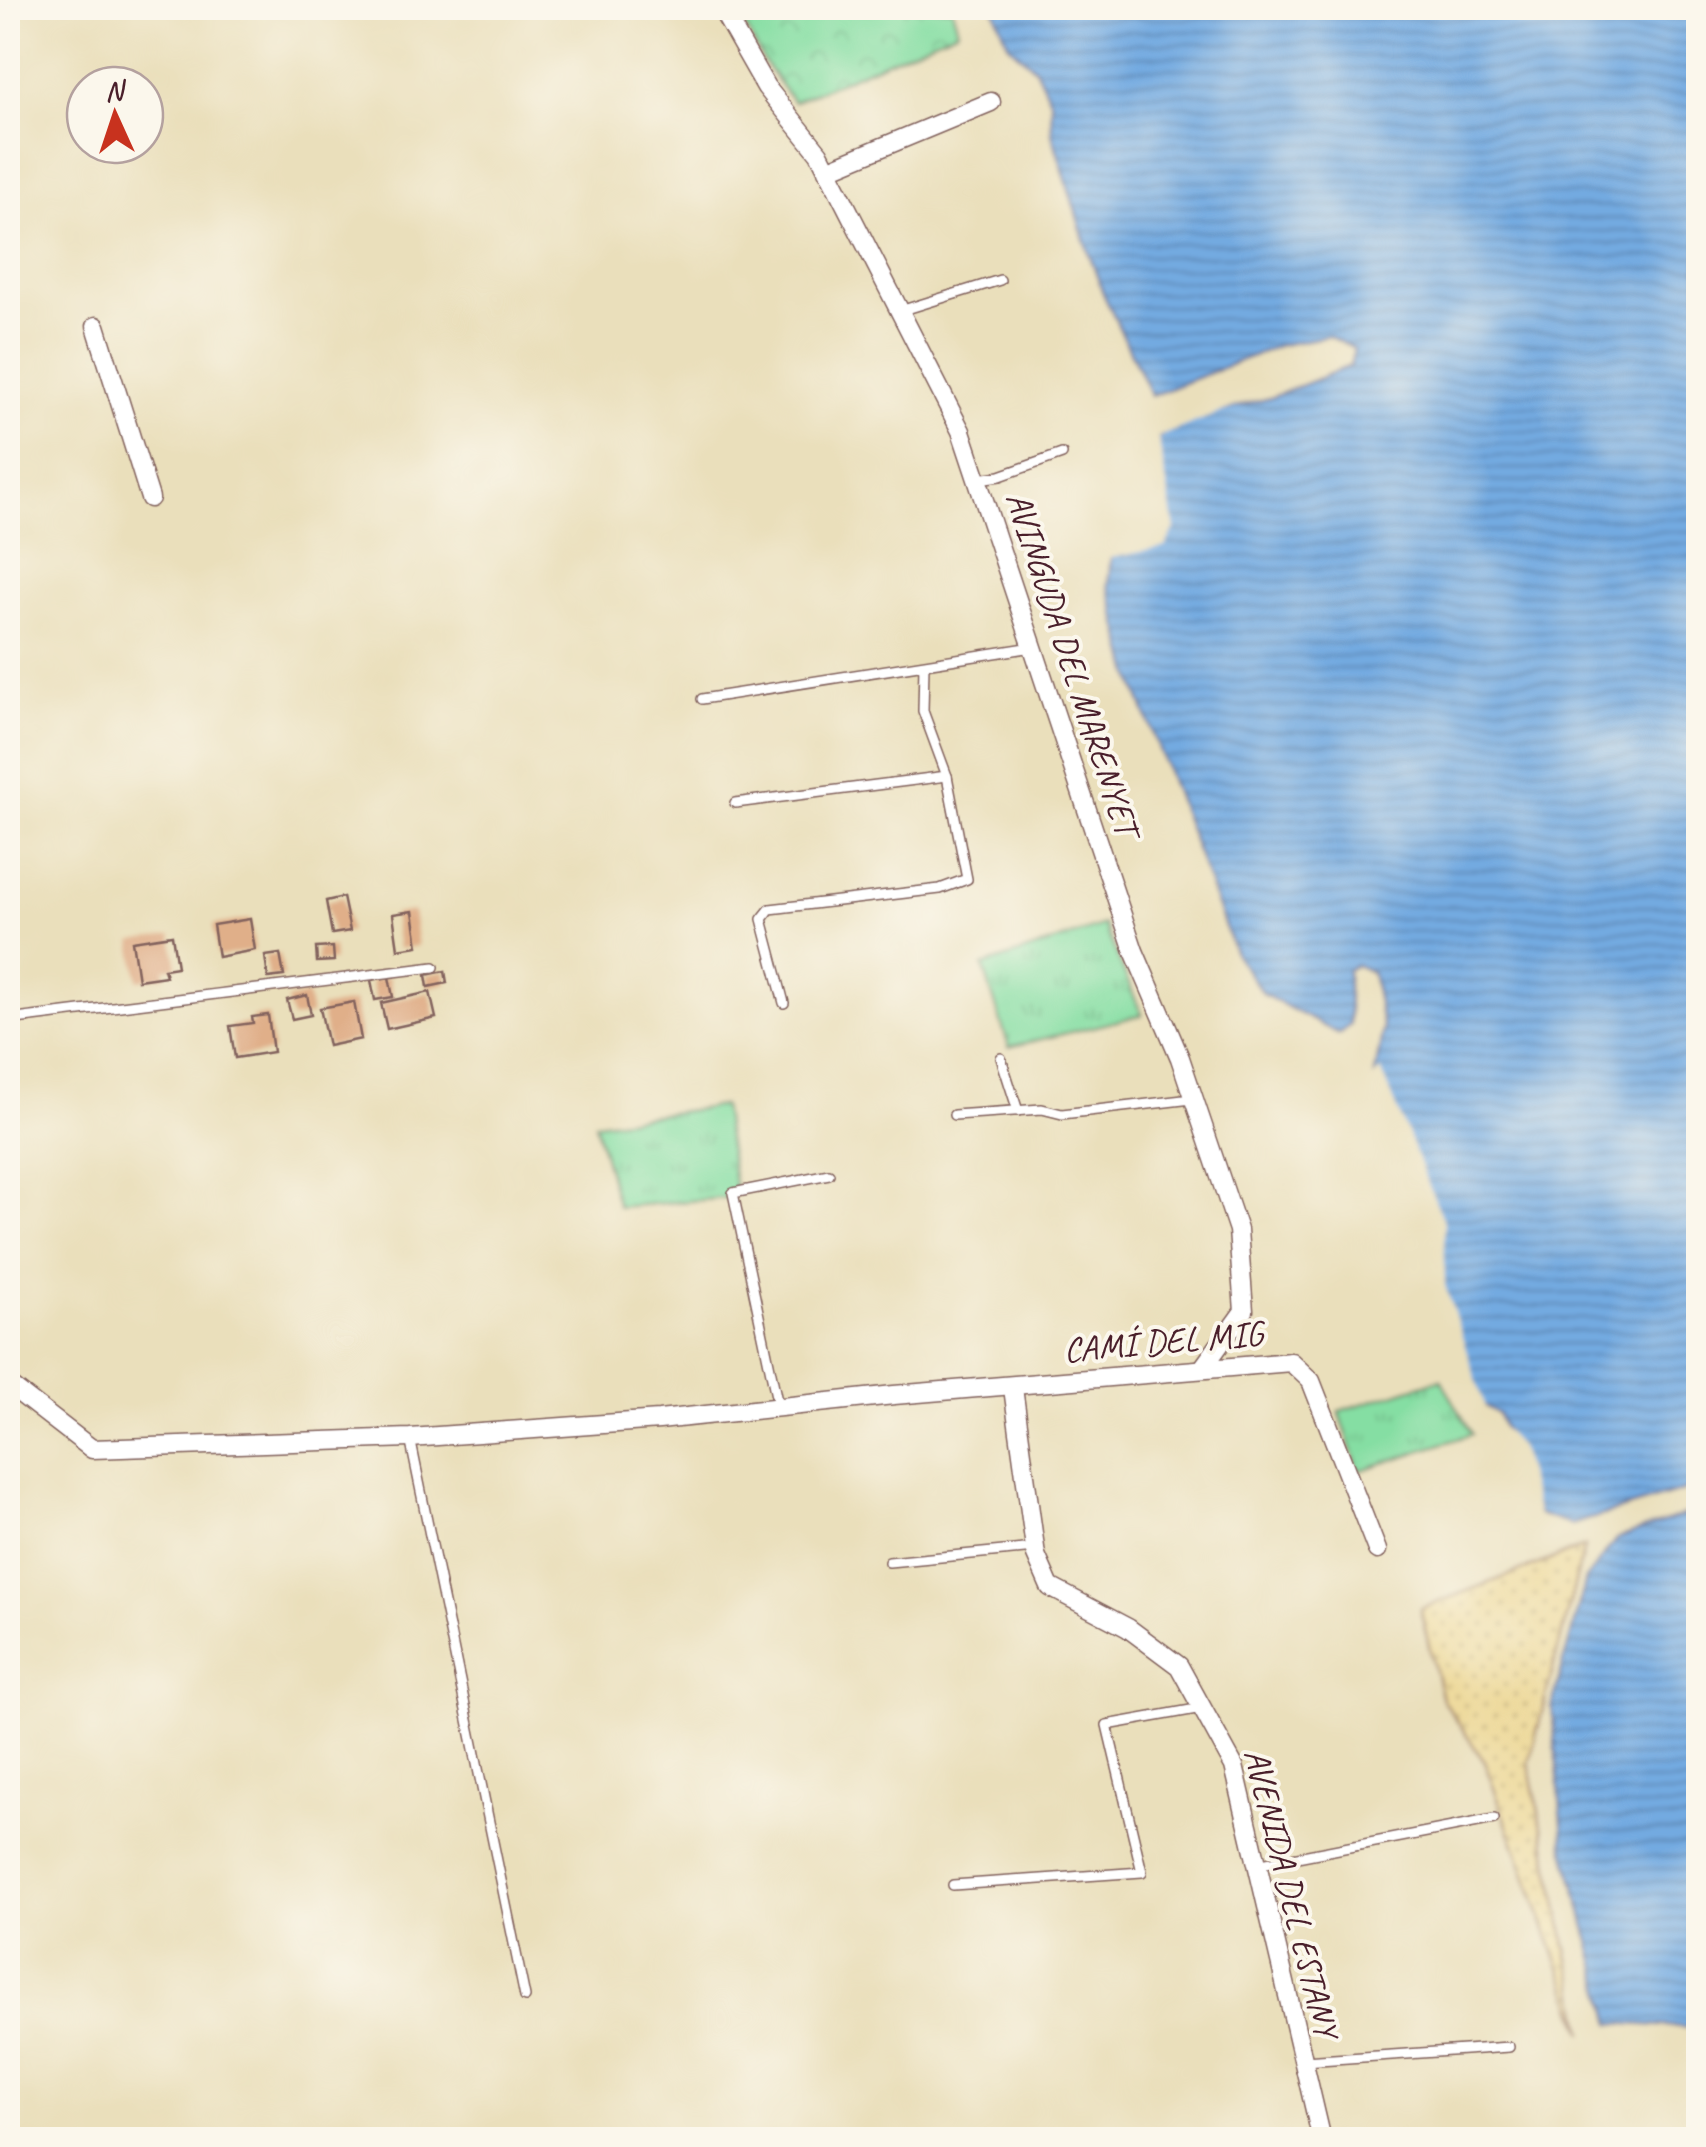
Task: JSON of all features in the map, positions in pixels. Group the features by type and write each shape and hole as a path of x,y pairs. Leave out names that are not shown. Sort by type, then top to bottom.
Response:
{"street":[{"name":"AVINGUDA DEL MARENYET","path":"721,8 766,86 828,170 961,432 978,479 1134,951 1238,1230 1244,1311 1202,1369"},
{"path":"828,170 991,102"},
{"path":"96,326 150,498"},
{"name":"CAMÍ DEL MIG","path":"8,1384 92,1449 410,1438 1291,1362 1311,1381 1377,1550"},
{"name":"AVENIDA DEL ESTANY","path":"1013,1388 1035,1548 1050,1587 1128,1628 1179,1666 1234,1766 1322,2140"}],"lane":[{"path":"900,311 1000,280"},
{"path":"978,479 1000,476 1062,454"},
{"path":"702,699 1034,648"},
{"path":"784,1003 762,919 770,909 940,889 967,879 947,776 922,711 924,666"},
{"path":"735,803 947,776"},
{"path":"8,1020 434,967"},
{"path":"1001,1058 1018,1110"},
{"path":"954,1115 1018,1110 1062,1114 1192,1099"},
{"path":"779,1409 733,1193 829,1174"},
{"path":"410,1438 525,1997"},
{"path":"888,1562 1035,1548"},
{"path":"953,1886 1142,1872 1108,1725 1202,1708"},
{"path":"1256,1864 1494,1819"},
{"path":"1301,2061 1509,2047"}],"green space":[{"path":"751,8 952,8 958,30 793,102 764,62 738,12"},
{"path":"1104,925 1142,1015 1009,1047 983,966"},
{"path":"722,1106 735,1189 725,1198 618,1207 595,1123"},
{"path":"1441,1379 1472,1434 1359,1471 1339,1411"}],"sand":[{"path":"1584,1547 1529,1763 1584,2033 1484,1761 1442,1699 1420,1609"}],"water":[{"path":"994,8 1698,8 1698,1486 1571,1525 1538,1514 1498,1414 1466,1394 1428,1283 1436,1224 1374,1079 1383,1029 1372,972 1356,965 1347,970 1350,1024 1339,1034 1263,994 1235,954 1130,671 1108,583 1112,551 1168,533 1150,444 1179,422 1270,398 1350,366 1354,349 1328,336 1280,345 1151,396 1103,293 1084,239 1052,133 1051,102 1035,68 1009,45"},
{"path":"1698,1510 1698,2028 1612,2023 1564,1846 1552,1706 1586,1579 1616,1539"}],"pier":[{"path":"1264,395 1158,437 1175,529 1165,547 1106,559 1109,547 1163,530 1159,495 1145,441 1177,417"},
{"path":"1381,1069 1444,1223 1445,1285 1487,1413 1464,1399 1433,1314 1424,1275 1431,1225 1370,1081"},
{"path":"1496,1422 1520,1447 1539,1519 1534,1516"}],"building":[{"path":"343,897 350,931 332,934 326,901"},
{"path":"413,911 418,946 398,949 393,914"},
{"path":"250,919 255,950 218,957 213,925"},
{"path":"172,935 177,967 164,969 166,976 138,980 132,941"},
{"path":"333,947 334,961 317,962 316,948"},
{"path":"280,954 284,976 268,978 265,956"},
{"path":"445,971 447,983 428,987 426,975"},
{"path":"389,977 393,997 375,1000 371,980"},
{"path":"430,992 436,1018 387,1029 381,1003"},
{"path":"307,995 311,1015 292,1019 287,1000"},
{"path":"354,1002 361,1039 328,1046 320,1008"},
{"path":"268,1015 273,1052 235,1058 230,1026 253,1023 252,1017"}]}
